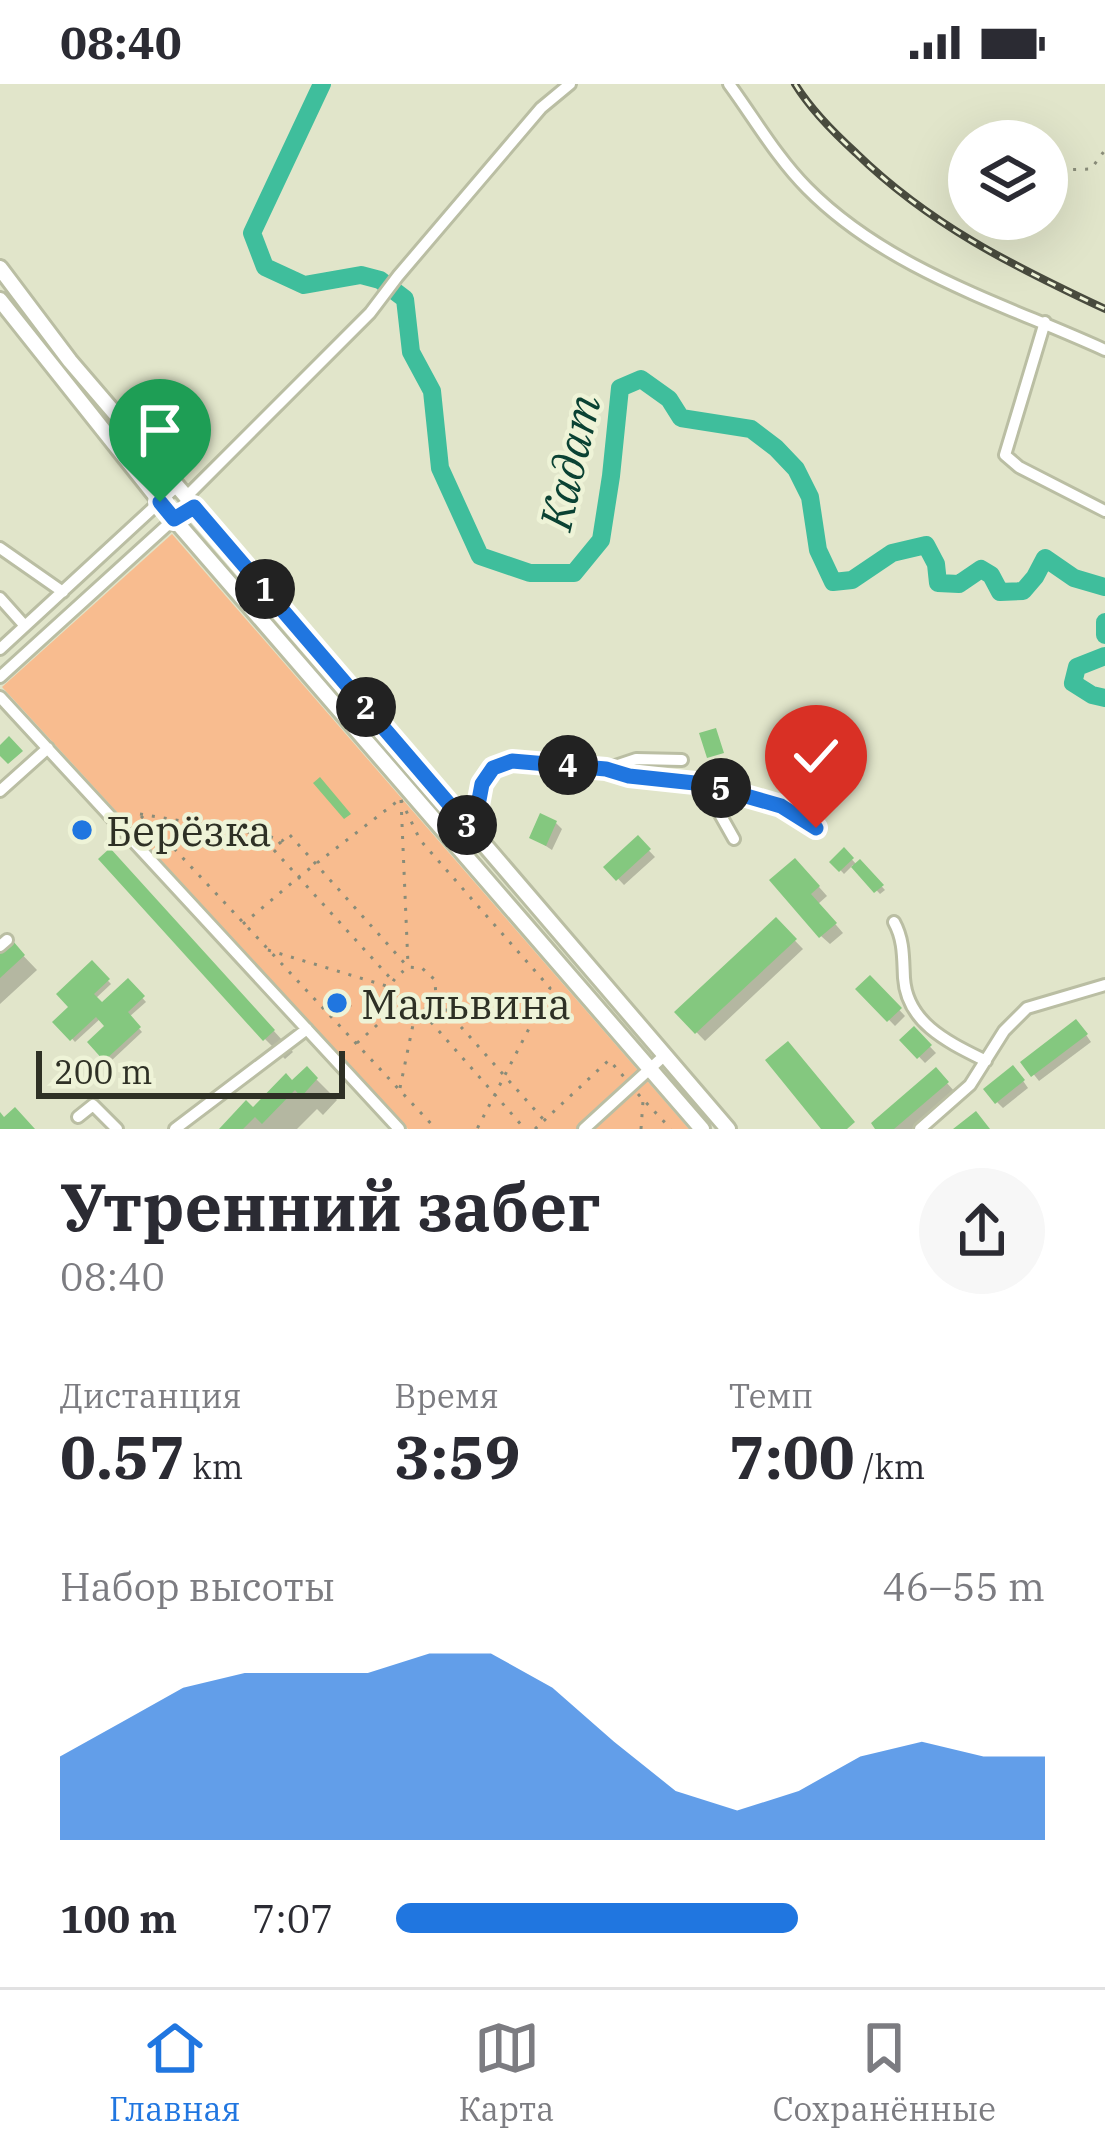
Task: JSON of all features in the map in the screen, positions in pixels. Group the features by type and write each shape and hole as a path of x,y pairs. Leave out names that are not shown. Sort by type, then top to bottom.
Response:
{"main road":[{"path":"0,268 70,361 728,1129"},
{"path":"0,300 174,519 702,1129"}],"street":[{"path":"0,677 174,519 186,497 370,313 541,108 570,84"},
{"path":"729,84 803,184 844,223 966,293 1105,350"},
{"path":"1045,322 1005,455 1019,467 1105,511"},
{"path":"0,649 160,502 186,497"},
{"path":"0,548 63,592"},
{"path":"0,598 25,626"},
{"path":"0,697 399,1129"},
{"path":"0,791 48,748"},
{"path":"606,769 636,759 682,760"},
{"path":"473,832 482,784 493,768 526,761 704,784 781,806 816,828"},
{"path":"704,784 734,839"},
{"path":"895,922 902,942 905,993 917,1016 942,1037 986,1061"},
{"path":"927,1127 970,1085 1004,1030 1027,1008 1105,985"},
{"path":"175,1129 307,1029"},
{"path":"584,1129 665,1055"},
{"path":"78,1117 93,1105 117,1129"}],"path":[{"path":"1068,172 1091,169 1105,150"},
{"path":"243,924 400,799"},
{"path":"391,984 408,967 400,799"},
{"path":"400,799 420,840 550,988 477,1129"},
{"path":"282,841 140,814 436,1129"},
{"path":"397,1008 391,984 273,849 289,834 408,967 422,968 435,980 436,998 544,1120"},
{"path":"266,949 391,984"},
{"path":"400,1089 419,1013 436,998"},
{"path":"356,1044 397,1008"},
{"path":"397,1008 419,1013 525,1129"},
{"path":"538,1128 609,1060 671,1129"},
{"path":"641,1129 643,1099"}],"shaded area":[{"path":"172,534 689,1129 408,1129 2,687"}],"building":[{"path":"716,728 724,753 707,758 699,733"},
{"path":"9,736 23,751 8,764 0,756 0,745"},
{"path":"320,777 351,814 344,819 313,783"},
{"path":"540,813 557,821 546,846 529,838"},
{"name":"Берёзка","path":"84,817 94,828 80,842 69,832"},
{"path":"638,835 651,849 616,881 603,867"},
{"path":"844,847 854,858 839,872 829,862"},
{"path":"110,848 275,1030 263,1041 98,859"},
{"path":"795,858 820,886 811,894 837,923 819,938 769,880"},
{"path":"860,859 884,885 874,893 851,867"},
{"path":"776,917 797,939 695,1034 674,1012"},
{"path":"13,941 25,955 0,978 0,953"},
{"path":"92,960 110,979 94,994 102,1002 128,978 145,996 128,1012 141,1027 104,1061 87,1042 104,1026 96,1017 70,1041 52,1022 68,1007 56,994"},
{"path":"870,975 902,1008 887,1022 855,989"},
{"name":"Мальвина","path":"341,990 351,1001 334,1016 324,1005"},
{"path":"1076,1019 1088,1034 1031,1077 1020,1062"},
{"path":"914,1026 932,1045 917,1059 899,1040"},
{"path":"788,1041 855,1122 847,1129 821,1129 765,1060"},
{"path":"1013,1065 1025,1080 995,1104 983,1089"},
{"path":"307,1066 318,1078 301,1097 295,1090 262,1124 255,1117 243,1129 219,1129 246,1100 253,1107 286,1073 292,1080"},
{"path":"936,1067 949,1082 894,1129 875,1129 871,1123"},
{"path":"15,1107 35,1129 0,1129 0,1112 4,1117"},
{"path":"976,1111 990,1129 953,1129"}],"waterway":[{"name":"Кадат","path":"322,84 252,233 265,267 304,285 361,275 380,280 405,299 411,352 432,391 440,468 480,556 530,573 574,573 601,540 620,388 641,379 669,399 681,418 751,429 796,469 810,497 818,550 833,582 852,580 892,553 926,545 936,564 938,583 959,584 981,569 991,575 1000,592 1023,591 1045,558 1074,578 1105,587"},
{"name":"Кадат","path":"1105,622 1105,635"},
{"name":"Кадат","path":"1105,656 1077,667 1073,683 1105,698"}],"railway":[{"path":"795,84 839,137 913,202 1005,260 1105,309"}],"place":[{"name":"Берёзка","path":"82,830"},
{"name":"Мальвина","path":"337,1003"}],"route":[{"path":"160,502 174,519 194,507 473,832 486,775 512,761 704,784 781,806 816,828"}]}
